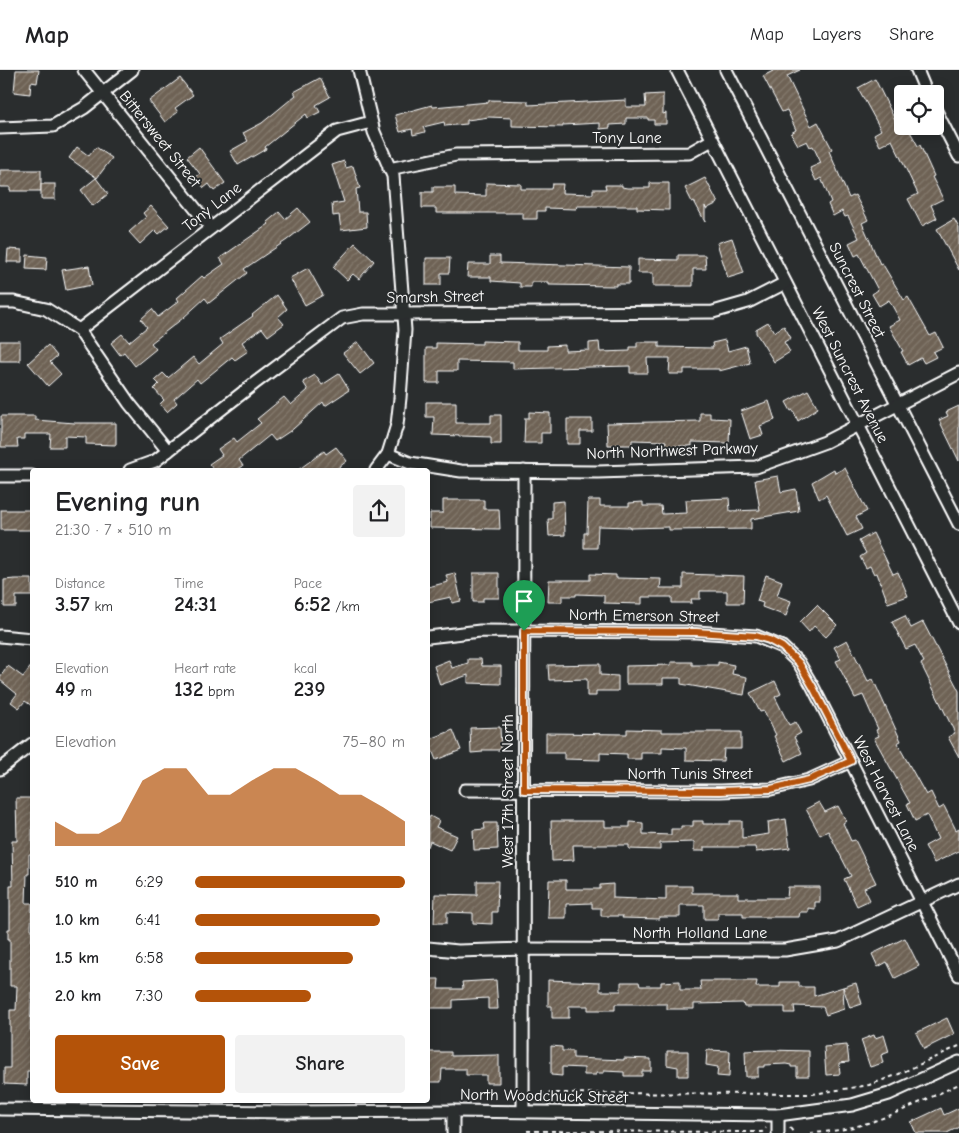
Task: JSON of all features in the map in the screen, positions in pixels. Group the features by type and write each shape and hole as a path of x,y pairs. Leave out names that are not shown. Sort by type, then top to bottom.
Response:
{"street":[{"name":"Bittersweet Street","path":"84,70 211,228"},
{"path":"0,128 53,126 84,108 132,70"},
{"path":"359,70 374,132 392,176 405,330 397,425 388,454 378,468"},
{"name":"West Suncrest Avenue","path":"677,70 959,623"},
{"name":"Suncrest Street","path":"726,70 959,524"},
{"path":"916,70 923,85"},
{"name":"Tony Lane","path":"79,330 337,131 371,122"},
{"path":"944,127 959,156"},
{"name":"Tony Lane","path":"389,169 456,155 689,153 712,140"},
{"name":"Smarsh Street","path":"136,468 155,461 342,318 363,314 713,312 748,302 784,283"},
{"path":"0,302 14,302 46,309 79,330 129,403 168,451"},
{"name":"North Northwest Parkway","path":"388,454 410,463 461,471 598,472 756,467 825,442 959,373"},
{"name":"West 17th Street North","path":"523,1111 524,471"},
{"path":"0,476 30,476"},
{"name":"North Emerson Street","path":"430,637 480,632 524,631 696,632 756,636 769,640"},
{"path":"0,636 30,639"},
{"name":"West Harvest Lane","path":"769,640 782,647 799,663 813,687 959,975"},
{"path":"0,769 30,749"},
{"name":"North Tunis Street","path":"465,790 720,791 771,789 809,780 851,761"},
{"name":"North Holland Lane","path":"430,948 458,950 785,950 838,941 959,884"},
{"name":"North Woodchuck Street","path":"0,1109 66,1105 286,1112 523,1111 778,1115 811,1112 890,1094 959,1062"},
{"path":"453,1111 453,1133"},
{"path":"778,1115 778,1130"}],"path":[{"path":"540,1093 813,1094 869,1085 899,1074 959,1046"},
{"path":"810,1133 833,1131 888,1118 959,1084"},
{"path":"527,1131 762,1133 767,1128 778,1130 790,1127 794,1133"}],"building":[{"path":"16,70 39,70 37,83 31,82 30,94 14,92"},
{"path":"775,70 800,70 787,76 811,126 818,122 832,149 829,151 849,198 855,195 868,220 862,223 880,264 882,263 904,300 908,297 930,336 936,333 943,347 933,352 936,357 924,363 921,358 908,365 901,352 903,351 889,326 900,320 889,300 879,306 872,294 878,290 859,254 855,256 849,243 859,238 848,216 845,217 842,211 833,216 828,204 831,202 821,178 816,181 810,168 821,163 813,146 810,147 807,141 798,145 791,133 796,130 787,110 782,112 763,76"},
{"path":"180,78 193,95 175,108 178,112 165,122 149,101"},
{"path":"320,78 330,97 316,105 320,112 308,118 306,114 265,147 266,149 238,165 230,151 248,141 243,133 262,123 296,95 294,92"},
{"path":"875,79 894,118 894,135 912,135 918,146 920,145 943,199 931,205 937,218 922,226 908,199 918,194 892,140 880,146 874,134 881,130 858,88"},
{"path":"663,94 663,114 666,113 666,124 654,124 654,120 648,120 648,118 626,118 626,124 610,125 610,128 600,129 600,123 563,125 563,127 512,126 512,118 489,117 467,120 467,124 445,126 444,122 423,127 425,132 413,135 412,129 400,132 395,115 432,105 433,107 489,102 489,100 528,101 528,105 626,100 626,107 646,107 645,95"},
{"path":"77,147 89,156 96,147 112,158 97,178 69,158"},
{"path":"199,147 225,183 214,191 209,184 204,188 196,177 200,174 187,157"},
{"path":"344,161 346,168 353,166 360,188 356,189 358,212 366,212 367,227 341,230 339,215 333,216 332,204 344,202 332,165"},
{"path":"0,170 41,170 41,191 10,191 10,187 0,187"},
{"path":"96,178 108,194 93,206 81,190"},
{"path":"705,178 718,203 706,209 705,206 705,222 685,188"},
{"path":"486,183 521,184 521,189 551,189 552,184 563,184 562,193 593,194 593,189 606,189 605,185 622,185 622,187 627,188 650,188 650,183 669,183 669,210 637,209 637,206 577,206 576,209 545,208 545,211 537,211 537,219 523,219 523,213 436,213 436,208 422,208 422,192 433,192 433,187 455,187 455,195 486,196"},
{"path":"41,184 55,184 55,199 41,199"},
{"path":"151,206 169,226 159,234 155,230 140,244 129,232 146,217 143,213"},
{"path":"298,208 310,222 244,269 247,273 209,303 205,298 151,343 156,349 135,366 124,352 120,355 111,343 122,334 129,342 147,327 141,319 152,309 158,317 179,301 177,298 202,276 204,278 224,264 220,258 269,224 267,222 279,212 285,219"},
{"path":"954,219 959,228 959,270 937,229"},
{"path":"732,238 744,273 728,278 717,243"},
{"path":"355,243 374,261 359,279 353,274 347,280 333,267"},
{"path":"8,249 22,250 22,262 7,262"},
{"path":"27,255 47,257 46,270 26,269"},
{"path":"678,255 705,255 706,269 693,269 693,286 653,286 653,273 638,273 638,259 678,260"},
{"path":"490,256 500,256 500,263 629,267 629,284 616,284 616,286 549,285 549,282 531,282 531,287 520,287 520,283 491,281 491,277 467,277 468,264 490,264"},
{"path":"426,258 450,258 449,273 441,273 441,285 426,285"},
{"path":"89,266 92,285 66,290 62,270"},
{"path":"308,268 323,295 305,305 290,278"},
{"path":"277,295 287,309 278,317 284,324 268,336 262,328 242,342 248,351 235,360 232,357 200,383 197,379 174,399 177,403 167,412 160,404 164,400 154,389 159,384 155,380 163,373 168,378 193,357 199,364 223,344 220,339 253,316"},
{"path":"768,322 774,332 784,326 791,338 784,342 790,352 774,362 756,333 756,329"},
{"path":"725,340 728,351 746,346 750,363 719,371 719,369 684,369 684,374 669,374 670,358 647,358 648,373 630,373 630,366 513,369 513,362 457,361 457,371 439,371 439,383 426,383 426,348 436,348 436,343 482,344 482,341 518,342 518,350 547,350 547,346 565,345 565,351 589,350 589,343 599,342 600,352 630,351 630,347 637,347 637,342 659,342 659,347 713,348 712,343"},
{"path":"0,341 20,341 20,361 0,361"},
{"path":"358,342 374,363 360,374 343,353"},
{"path":"48,345 57,356 50,362 61,374 48,386 28,363"},
{"path":"339,374 349,390 325,406 323,402 293,429 275,441 270,435 239,460 243,466 240,468 212,468 209,464 222,455 218,449 234,438 237,442 261,423 257,419 284,397 291,405 308,390 303,382 315,375 322,385"},
{"path":"808,390 818,408 798,421 793,410 791,411 786,402"},
{"path":"769,401 775,420 760,426 763,435 750,439 741,411"},
{"path":"426,402 456,402 456,423 491,423 491,415 501,415 501,444 491,444 491,437 433,435 434,417 426,417"},
{"path":"959,406 959,461 939,420 948,416 946,412"},
{"path":"529,412 550,413 550,433 541,433 541,443 524,443 525,418 529,418"},
{"path":"700,413 710,413 710,418 730,419 729,443 692,442 692,446 666,446 666,441 632,440 632,445 608,445 607,423 700,421"},
{"path":"1,416 35,416 35,420 75,423 116,423 116,445 86,444 86,437 65,436 65,447 50,447 51,434 24,434 24,439 17,439 18,447 1,447"},
{"path":"567,419 592,419 592,431 580,431 580,444 567,444"},
{"path":"336,447 347,461 338,468 301,468 324,451 326,454"},
{"path":"845,468 867,511 856,517 862,529 847,536 826,495 819,499 812,482 834,469 835,473"},
{"path":"778,476 781,492 796,489 799,511 751,519 751,529 669,530 669,527 630,528 598,526 597,548 584,548 584,533 587,533 588,500 600,500 600,506 629,506 629,503 643,502 643,506 661,506 662,514 687,513 686,500 729,498 730,511 760,510 755,480"},
{"path":"443,500 484,500 484,509 499,509 500,529 430,528 430,513 443,513"},
{"path":"564,501 565,535 549,536 548,519 552,519 552,502"},
{"path":"1,510 30,510 30,530 1,530"},
{"path":"873,533 893,574 898,572 908,596 888,603 877,573 874,574 870,566 866,568 860,557 866,553 859,541"},
{"path":"455,573 461,601 452,603 451,597 430,602 430,586 448,582 446,575"},
{"path":"473,573 499,573 499,598 483,598 483,602 473,602"},
{"path":"590,574 616,575 616,578 661,579 660,588 683,588 683,574 744,576 743,603 727,603 727,591 700,591 700,599 691,599 692,603 672,603 672,597 642,597 642,604 604,603 604,595 576,594 576,596 562,596 562,602 548,602 549,580 590,580"},
{"path":"766,575 782,581 777,596 791,601 786,616 762,607 763,603 757,601"},
{"path":"30,579 30,596 16,596 16,607 4,607 4,580"},
{"path":"817,605 837,625 826,637 814,626 809,632 800,622"},
{"path":"905,616 911,628 923,622 959,691 959,757 948,737 955,733 921,664 924,662 915,645 906,649 892,622"},
{"path":"847,640 868,681 873,679 901,741 897,743 926,795 931,792 939,809 944,806 956,830 959,828 959,851 934,863 925,846 938,839 927,815 915,821 907,804 910,803 874,738 879,736 876,730 878,729 863,695 855,698 836,661 841,659 834,647"},
{"path":"468,659 481,659 482,666 501,666 501,684 468,683 468,675 440,685 434,666 449,660 452,668 468,663"},
{"path":"671,662 692,662 692,665 718,665 718,662 734,665 732,674 747,677 744,695 681,684 681,678 663,678 663,684 626,684 626,666 671,665"},
{"path":"600,664 600,675 618,676 618,691 596,691 596,696 587,696 587,679 549,680 548,665"},
{"path":"8,666 23,677 30,668 30,705 25,701 19,708 11,702 17,694 0,680 0,677"},
{"path":"775,681 781,694 775,697 789,725 795,722 801,733 794,737 802,753 786,761 764,711 760,712 750,693"},
{"path":"500,727 501,750 483,750 483,752 471,753 470,728"},
{"path":"627,729 662,730 662,732 741,732 741,749 724,749 723,761 686,760 686,748 662,747 662,753 641,753 641,759 627,759 627,754 600,753 600,760 564,759 564,753 546,753 546,733 627,734"},
{"path":"453,730 461,750 436,760 430,745 430,739"},
{"path":"16,798 30,798 30,854 26,903 30,903 30,1071 27,1071 27,1085 4,1084 4,1068 10,1068 10,1010 16,1010 17,986 10,986 10,939 8,939 8,929 10,929 10,886 13,886 12,841 17,841"},
{"path":"819,802 825,812 838,806 846,821 843,823 851,841 855,840 876,883 864,888 870,900 857,906 844,879 851,876 828,831 820,835 806,809"},
{"path":"430,816 439,821 436,827 457,836 450,850 430,841"},
{"path":"786,819 790,848 756,852 755,847 704,847 704,851 694,851 694,842 660,843 660,850 629,849 629,845 573,845 574,860 552,861 551,821 605,821 605,827 630,827 630,822 643,823 643,834 671,835 671,829 681,829 681,826 693,826 693,821 703,821 703,824 730,824 730,821 742,821 742,838 769,834 768,822"},
{"path":"484,823 497,823 498,849 474,850 473,830 485,829"},
{"path":"549,880 566,880 566,889 600,889 600,885 613,884 613,898 666,900 666,886 692,886 692,893 738,893 738,898 787,898 788,887 820,887 820,902 815,902 815,909 808,908 808,912 800,912 799,917 743,917 743,913 718,913 718,919 704,919 704,905 680,905 680,917 659,917 659,919 622,918 623,916 601,916 601,908 592,908 592,903 566,904 566,918 548,918"},
{"path":"477,881 498,881 497,912 492,912 492,924 473,923 473,913 447,912 447,923 434,923 435,894 477,895"},
{"path":"905,938 919,966 895,978 887,962 878,967 872,954"},
{"path":"430,979 439,979 438,989 463,989 462,982 496,980 498,1009 488,1009 488,998 453,1000 453,1008 430,1008"},
{"path":"548,980 600,982 600,991 621,991 621,982 639,982 640,986 661,986 661,982 680,981 680,990 701,990 700,981 757,981 756,987 780,987 780,982 799,982 799,987 814,987 814,996 843,987 844,1009 826,1015 823,1007 794,1006 795,1013 785,1013 785,1007 744,1007 743,1003 694,1004 694,1009 667,1009 667,1004 615,1004 615,1010 588,1010 588,1006 569,1006 569,1018 552,1018 552,1006 548,1006"},
{"path":"856,983 862,1004 850,1008 843,987"},
{"path":"947,1018 954,1034 924,1049 916,1033"},
{"path":"874,1035 875,1038 884,1035 889,1052 881,1055 883,1063 870,1067 861,1040"},
{"path":"847,1045 849,1062 839,1063 840,1074 826,1075 824,1047"},
{"path":"551,1046 562,1047 562,1051 573,1051 573,1058 651,1059 651,1071 642,1071 642,1076 624,1076 624,1072 604,1071 604,1073 596,1073 596,1075 584,1075 584,1068 562,1067 562,1076 551,1075"},
{"path":"707,1050 730,1051 729,1077 717,1076 718,1067 706,1065"},
{"path":"667,1051 688,1051 688,1076 678,1076 678,1067 667,1065"},
{"path":"745,1051 809,1051 809,1076 797,1076 797,1067 791,1067 791,1065 786,1064 764,1065 764,1067 758,1067 758,1077 746,1077"},
{"path":"430,1052 451,1052 451,1056 499,1055 499,1083 486,1083 486,1075 466,1075 466,1069 442,1069 441,1082 430,1082"},
{"path":"941,1108 944,1115 959,1108 959,1127 947,1133 916,1133 911,1122"}],"route":[{"path":"524,631 696,632 756,636 769,640 782,647 799,663 851,761 809,780 771,789 720,791 524,790 524,631"}]}
